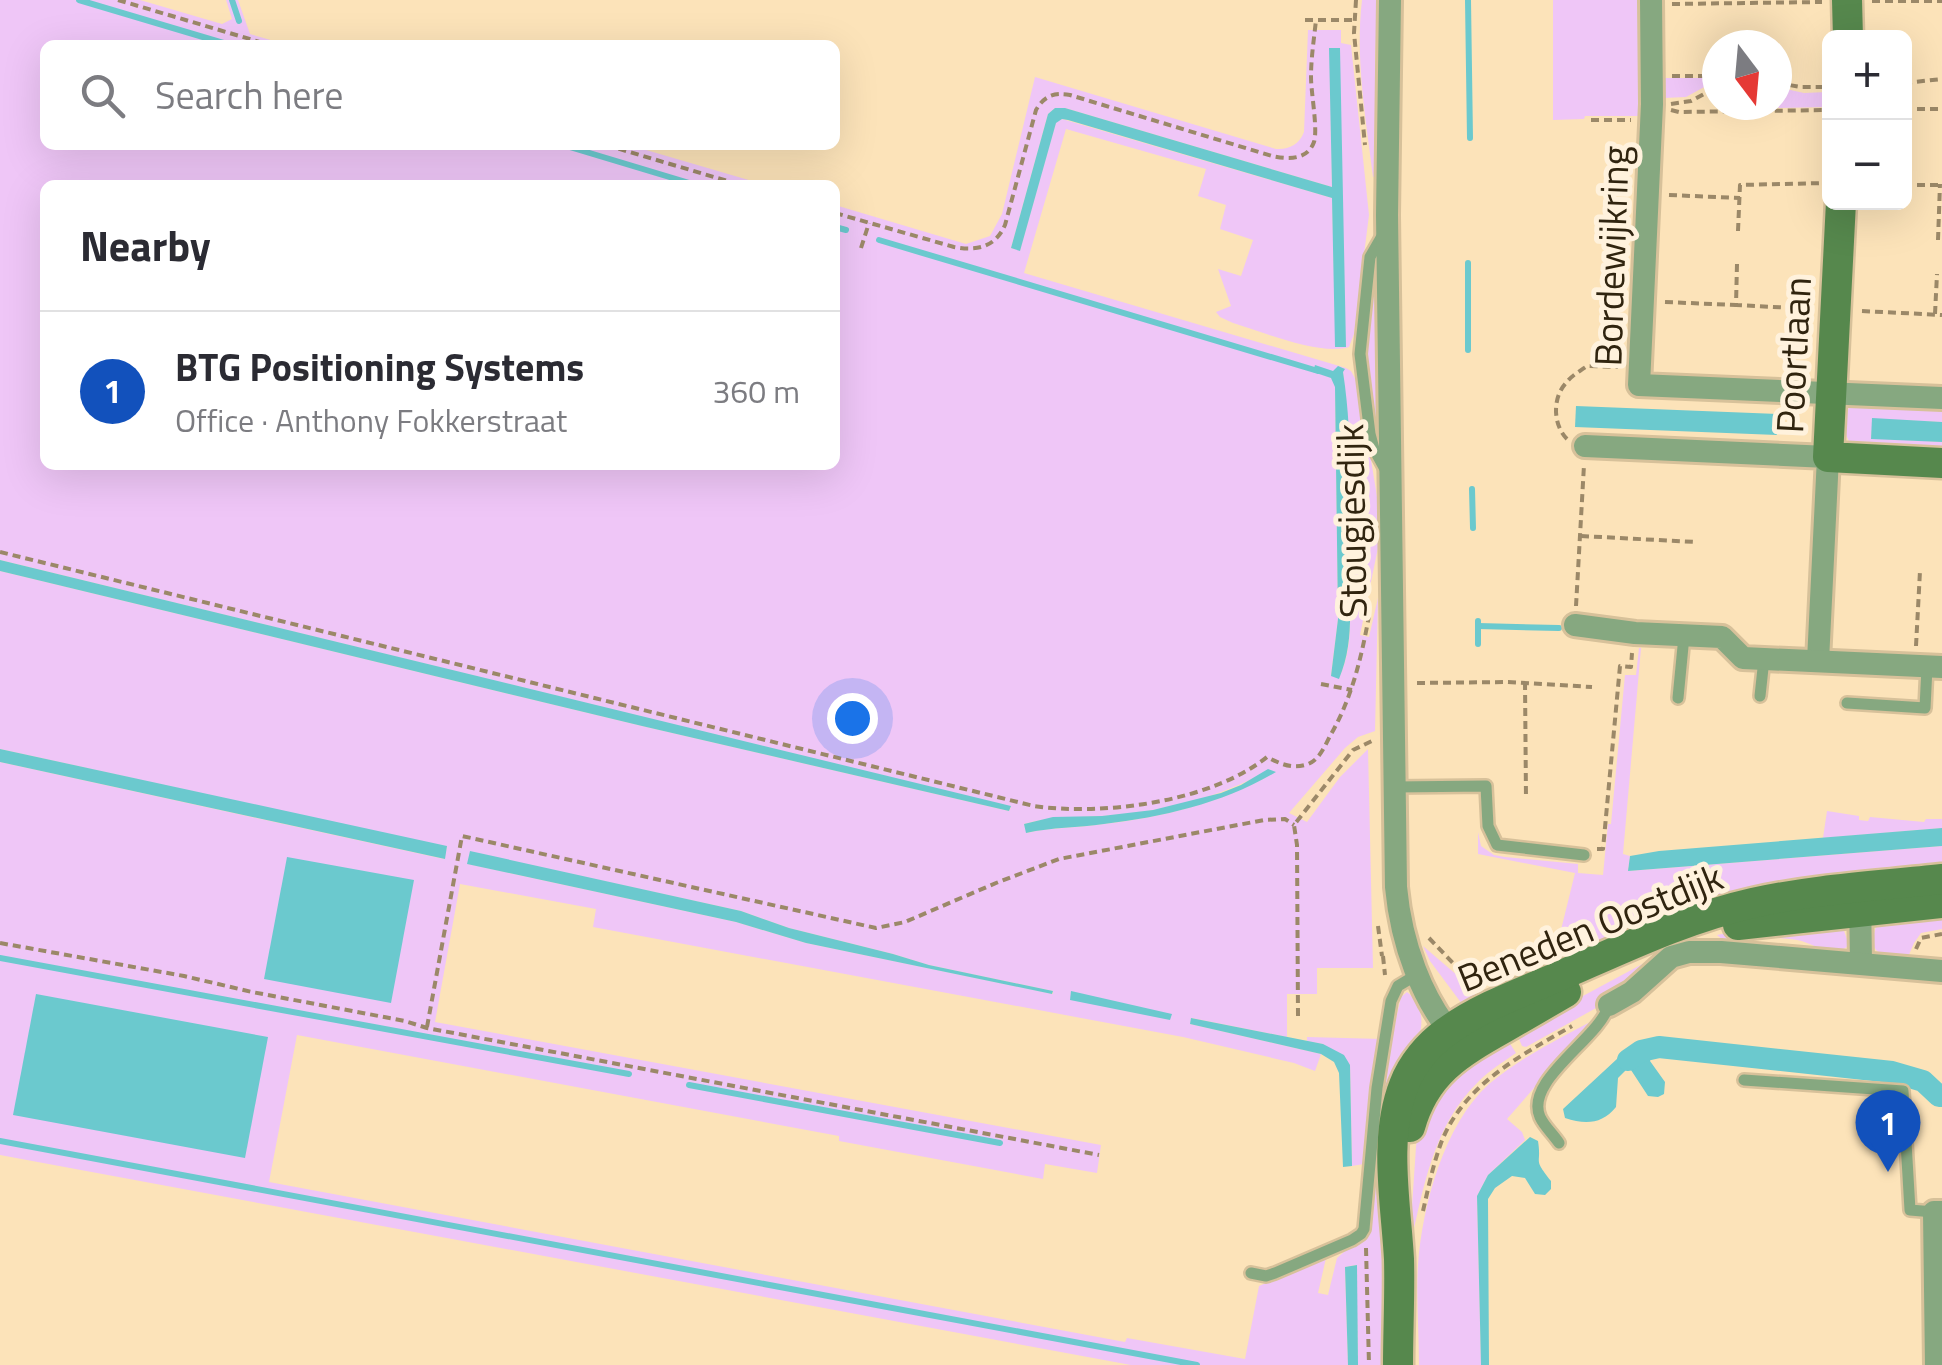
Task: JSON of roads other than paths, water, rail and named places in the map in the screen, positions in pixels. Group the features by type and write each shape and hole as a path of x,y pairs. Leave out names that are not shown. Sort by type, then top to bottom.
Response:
{"main road":[{"path":"1847,1 1848,30"},
{"name":"Poortlaan","path":"1840,210 1828,458 1942,463"},
{"name":"Beneden Oostdijk","path":"1860,900 1942,879"},
{"name":"Beneden Oostdijk","path":"1457,1040 1511,997 1704,916 1772,899 1942,903"},
{"path":"1398,1365 1399,1260 1392,1197 1398,1106 1412,1068 1425,1052 1457,1040"}],"street":[{"name":"Stougjesdijk","path":"1390,0 1387,228 1395,869 1405,940 1435,1010 1457,1040"},
{"name":"Bordewijkring","path":"1650,2 1651,112 1639,384 1831,392"},
{"path":"1831,392 1942,398"},
{"path":"1585,446 1828,458 1818,662"},
{"path":"1575,625 1634,633 1722,637 1743,658 1928,667"},
{"path":"1860,900 1861,963"},
{"path":"1609,1005 1632,992 1664,962 1689,952 1942,972"},
{"path":"1936,1365 1938,1212"}],"lane":[{"path":"1678,698 1684,636"},
{"path":"1760,696 1764,660"},
{"path":"1847,703 1926,708 1928,667"},
{"path":"1394,787 1486,786 1488,826 1497,845 1584,854"},
{"path":"1251,1274 1270,1274 1362,1234 1391,1001 1398,986 1418,974"},
{"path":"1559,1143 1540,1116 1540,1095 1559,1067 1602,1020 1609,1005"},
{"path":"1744,1080 1903,1091 1910,1210 1938,1212"}],"water":[{"path":"1329,48 1340,48 1346,347 1335,347 1332,198 1062,119 1056,123 1020,251 1011,248 1048,114 1055,108 1332,187"},
{"path":"1315,365 1333,371 1338,366 1345,369 1350,468 1350,622 1339,679 1331,676 1338,619 1335,387 1331,378 1313,372"},
{"path":"1576,406 1778,414 1777,435 1575,427"},
{"path":"1872,418 1942,422 1942,442 1871,439"},
{"path":"0,560 1011,806 1009,811 642,726 0,571"},
{"path":"0,749 447,846 445,859 0,762"},
{"path":"1268,769 1276,772 1236,792 1171,813 1026,833 1024,824 1053,817 1153,810 1221,793"},
{"path":"1942,828 1942,846 1628,871 1630,856 1659,851"},
{"path":"470,851 741,911 789,928 929,965 1053,991 1052,994 806,943 736,922 467,864"},
{"path":"287,857 414,880 391,1003 264,979"},
{"path":"1071,991 1172,1014 1170,1020 1070,1000"},
{"path":"36,994 268,1037 245,1158 13,1115"},
{"path":"1191,1018 1323,1044 1344,1055 1350,1065 1352,1166 1343,1167 1339,1073 1334,1062 1321,1054 1190,1024"},
{"path":"1655,1044 1650,1061 1665,1082 1664,1094 1648,1096 1631,1070 1626,1070 1618,1078 1616,1107 1611,1113 1593,1122 1565,1118 1563,1109 1631,1046"},
{"path":"1530,1137 1538,1141 1540,1164 1551,1181 1551,1189 1545,1195 1535,1194 1525,1178 1512,1176 1495,1188 1488,1199 1489,1365 1481,1365 1477,1196 1488,1175"},
{"path":"1357,1265 1358,1365 1348,1365 1345,1267"}],"waterway":[{"path":"79,0 213,40"},
{"path":"232,0 239,21"},
{"path":"1468,0 1470,138"},
{"path":"580,150 679,180"},
{"path":"840,228 846,230"},
{"path":"879,240 1318,371"},
{"path":"1468,263 1468,350"},
{"path":"1472,489 1473,528"},
{"path":"1478,621 1478,644"},
{"path":"1478,626 1559,628"},
{"path":"0,958 629,1074"},
{"path":"1628,1060 1641,1051 1659,1047 1892,1072 1923,1081 1942,1096"},
{"path":"689,1085 1000,1143"},
{"path":"0,1141 1197,1365"}],"place":[{"name":"BTG Positioning Systems","path":"1888,1172"}]}
